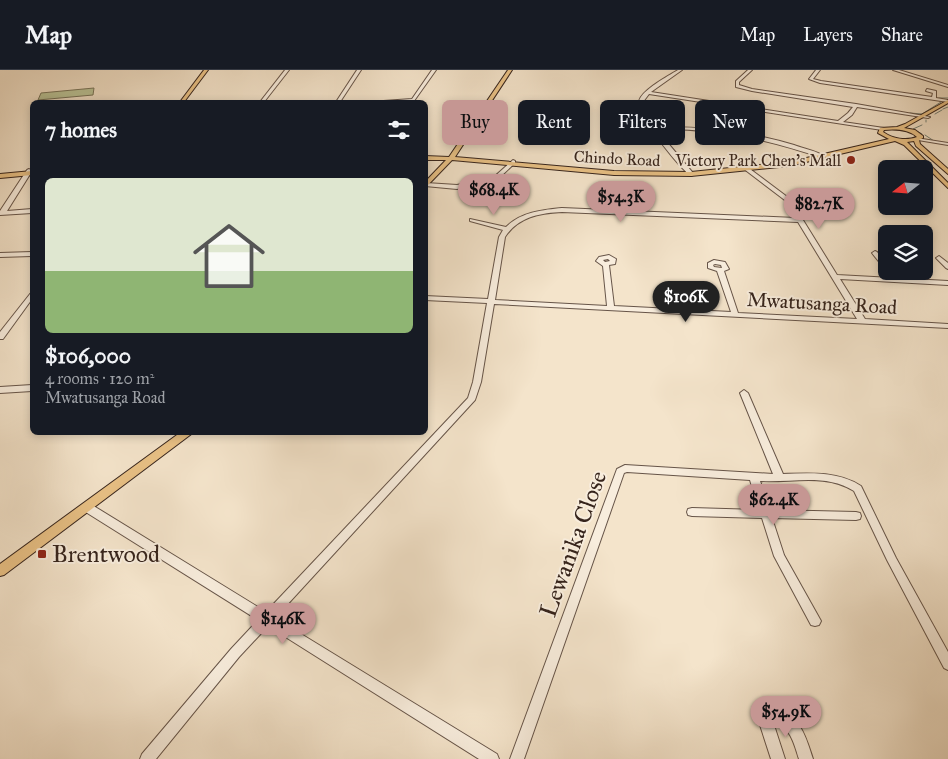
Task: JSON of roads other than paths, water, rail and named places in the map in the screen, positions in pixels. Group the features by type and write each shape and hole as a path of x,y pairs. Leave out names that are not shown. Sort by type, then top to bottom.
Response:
{"main road":[{"path":"184,100 206,70"},
{"path":"428,184 451,158 510,70"},
{"path":"894,128 902,127 925,116 948,102"},
{"path":"925,116 910,128 918,139 918,145 948,172"},
{"path":"894,128 913,131"},
{"name":"Chindo Road","path":"822,156 880,140 882,132 894,128"},
{"path":"882,132 906,144 948,186"},
{"path":"896,139 918,139"},
{"name":"Chindo Road","path":"451,158 614,173 691,173 747,169 822,156 896,139"},
{"path":"428,157 451,158"},
{"path":"439,157 451,158"},
{"path":"0,175 30,172"},
{"path":"0,571 185,435"}],"street":[{"path":"264,100 286,70"},
{"path":"339,100 359,70"},
{"path":"413,100 434,70"},
{"path":"642,100 648,93 680,70"},
{"path":"750,70 737,82 737,86 752,90 925,116"},
{"path":"818,70 811,79 820,82 934,98 948,102"},
{"path":"895,70 948,86"},
{"path":"927,90 935,92 934,98"},
{"path":"648,93 838,123 882,132"},
{"path":"838,123 850,114 856,105"},
{"path":"685,128 705,128 775,140 822,156"},
{"path":"918,139 948,144"},
{"path":"667,145 691,173"},
{"path":"428,186 457,187 496,178 512,163"},
{"path":"747,169 785,197 862,321"},
{"path":"2,212 30,173"},
{"path":"147,759 266,619 472,398 477,382 500,245 506,229 523,218 562,210 801,220"},
{"path":"2,212 30,211"},
{"path":"472,220 506,229"},
{"path":"875,253 878,257"},
{"path":"0,256 30,254"},
{"path":"939,258 948,267"},
{"path":"606,264 611,308"},
{"path":"720,270 735,314"},
{"path":"835,277 878,279"},
{"path":"896,280 948,283"},
{"path":"0,337 30,298"},
{"name":"Mwatusanga Road","path":"428,298 948,326"},
{"path":"0,390 30,388"},
{"path":"744,392 779,477"},
{"name":"Lewanika Close","path":"517,759 620,471 635,467 690,473 737,474 754,477"},
{"path":"816,621 779,556 754,477 839,480 850,482 858,489 892,560 948,664"},
{"path":"88,508 492,759"},
{"path":"692,512 856,516"},
{"path":"778,759 767,725 768,720 772,718 784,719 793,726 806,759"}],"waterway":[{"path":"939,98 948,98"},
{"path":"910,113 922,114 941,102 938,100"},
{"path":"943,109 948,107"},
{"path":"935,114 942,110"},
{"path":"922,125 913,129 922,134"},
{"path":"925,135 934,141"}],"place":[{"name":"Victory Park Chen's Mall","path":"851,160"},
{"name":"Brentwood","path":"42,554"}]}
